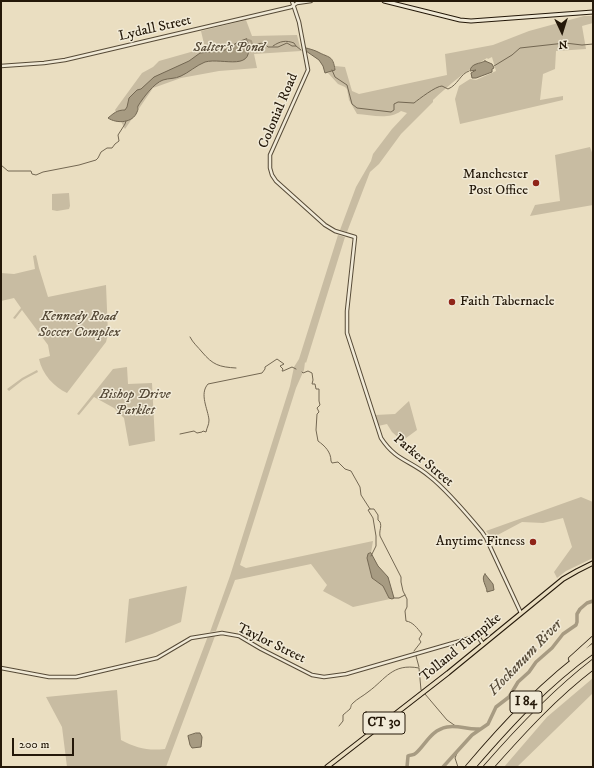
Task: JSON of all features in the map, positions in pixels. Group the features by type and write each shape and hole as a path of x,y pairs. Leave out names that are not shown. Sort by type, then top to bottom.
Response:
{"highway":[{"path":"550,680 593,639"},
{"name":"I 84","path":"468,767 516,712 550,680 593,646"},
{"path":"473,767 530,704 560,676 593,651"},
{"path":"486,767 518,730 542,706 593,662"},
{"name":"I 84","path":"491,767 542,711 593,667"}],"main road":[{"path":"384,1 460,20 471,21 593,12"},
{"name":"Tolland Turnpike","path":"327,767 568,575 593,564"}],"street":[{"path":"292,1 294,5"},
{"name":"Lydall Street","path":"1,66 65,60 232,22 311,1"},
{"name":"Colonial Road","path":"294,5 299,22 304,56 308,70 273,147 270,155 270,168 276,181 324,225 335,231 355,237"},
{"name":"Parker Street","path":"355,237 347,311 347,333 381,438 386,446 398,457 431,477 487,538 521,613"},
{"name":"Taylor Street","path":"1,668 49,677 76,677 157,658 191,638 222,633 239,636 312,675 324,677 346,674 474,637 479,638 483,644"}],"green space":[{"path":"584,16 593,16 593,23 582,26 586,49 556,51 555,69 543,74 540,100 563,96 563,100 460,124 455,99 459,86 470,79 476,80 496,71 492,57 487,58 446,88 401,134 379,164 370,172 347,232 340,230 356,187 371,161 373,154 392,129 407,113 401,111 396,114 385,116 357,114 349,100 347,89 338,84 328,73 335,70 335,66 345,67 352,91 359,94 447,75 445,54 493,45 529,31"},
{"name":"Salter's Pond","path":"246,20 252,36 297,35 301,51 254,54 257,68 219,71 181,78 153,88 125,129 115,110 142,73 153,67 159,61 205,48 201,31"},
{"path":"590,147 593,155 593,205 530,216 535,205 560,201 555,155"},
{"path":"69,193 69,209 57,211 52,210 52,194"},
{"path":"338,235 345,237 306,363 305,362 304,370 296,388 240,565 246,568 373,541 371,553 368,554 367,558 372,578 383,586 390,599 353,607 323,591 327,585 311,564 235,580 216,631 210,632 230,576 290,386 294,367 299,359"},
{"name":"Kennedy Road Soccer Complex","path":"36,255 48,297 106,285 108,334 106,342 67,393 53,384 41,365 39,359 50,356 48,345 22,310 15,319 13,318 21,308 14,298 1,301 1,273 14,274 35,269 33,256"},
{"name":"Bishop Drive Parklet","path":"127,367 128,384 152,383 155,441 129,446 124,418 114,408 94,397 79,415 77,414 113,369"},
{"path":"37,370 38,372 23,380 9,391 7,389 22,378"},
{"path":"409,401 417,430 402,441 392,432 387,424 378,426 375,415 395,414"},
{"path":"581,497 593,502 593,558 566,571 557,578 554,572 572,547 563,518 543,523 522,522 492,538 486,531"},
{"path":"187,586 181,622 125,643 129,599"},
{"path":"208,636 215,636 166,767 67,767 62,727 46,697 117,690 121,740 142,748 153,750 165,749"},
{"path":"593,678 593,693 517,767 504,767 547,717"}],"shaded area":[{"name":"Salter's Pond","path":"247,39 249,50 247,57 243,60 236,62 205,62 181,76 163,80 149,91 138,106 135,116 120,122 108,118 118,111 125,110 129,98 154,77 189,61 200,53 225,50 238,42"},
{"path":"306,48 332,59 335,70 325,73 319,60 306,51"},
{"path":"485,61 492,64 494,68 492,69 492,72 472,78 471,73 476,70 470,71 472,66"},
{"path":"371,553 378,566 388,577 394,598 392,599 389,598 383,586 372,578 367,558 368,554"},
{"path":"485,574 493,584 494,590 487,592 483,580"},
{"path":"200,733 202,737 201,747 192,748 188,736"}],"waterway":[{"path":"248,40 251,41 252,44"},
{"path":"273,46 286,41 294,43 296,46"},
{"path":"252,44 262,43 268,47 278,47 287,43 292,46 296,46 301,50"},
{"path":"494,66 512,55 520,48 565,43 582,45 593,44"},
{"path":"332,70 335,77 347,85 352,104 357,108 391,112 394,110 394,104 398,102 414,103 436,88 442,86 448,89 469,71"},
{"path":"1,165 8,171 31,171 32,174 36,175 43,172 96,160 101,152 107,148 112,148 119,141 118,135 126,121"},
{"path":"190,337 213,363 225,367 236,368"},
{"path":"180,434 194,431 197,433 203,431 206,432 209,420 204,392 208,384 262,373 265,367 277,359 284,364 280,366 283,369 282,371 292,367 296,369"},
{"path":"302,372 308,371 312,373 312,384 315,384 316,389 319,389 320,405 317,408 319,412 317,414 316,430 318,441 327,450 332,463 338,462 345,469 351,471 360,487 361,495 370,509 374,509 378,515 378,520 381,525 380,536 401,577 403,591 407,599 407,607 405,611 406,621 413,624 422,634 419,639 421,642 414,651"},
{"path":"370,509 368,510 373,518 376,536 376,546 371,556"},
{"path":"394,598 399,598 405,595"},
{"name":"Hockanum River","path":"443,767 472,735 488,724 496,707 509,697 518,682 529,672 536,662 552,648 563,634 576,625 577,614 580,609 587,603 593,601"},
{"path":"416,656 419,667"},
{"path":"339,726 343,721 343,715 350,709 353,703 390,673 396,670 410,667 419,668 421,690 423,691"},
{"path":"425,694 447,720 457,727"},
{"path":"407,767 408,756 416,753 437,731 447,727 479,729"},
{"path":"457,753 455,758 458,767"}],"place":[{"name":"Manchester Post Office","path":"536,183"},
{"name":"Faith Tabernacle","path":"452,302"},
{"name":"Anytime Fitness","path":"533,542"}]}
